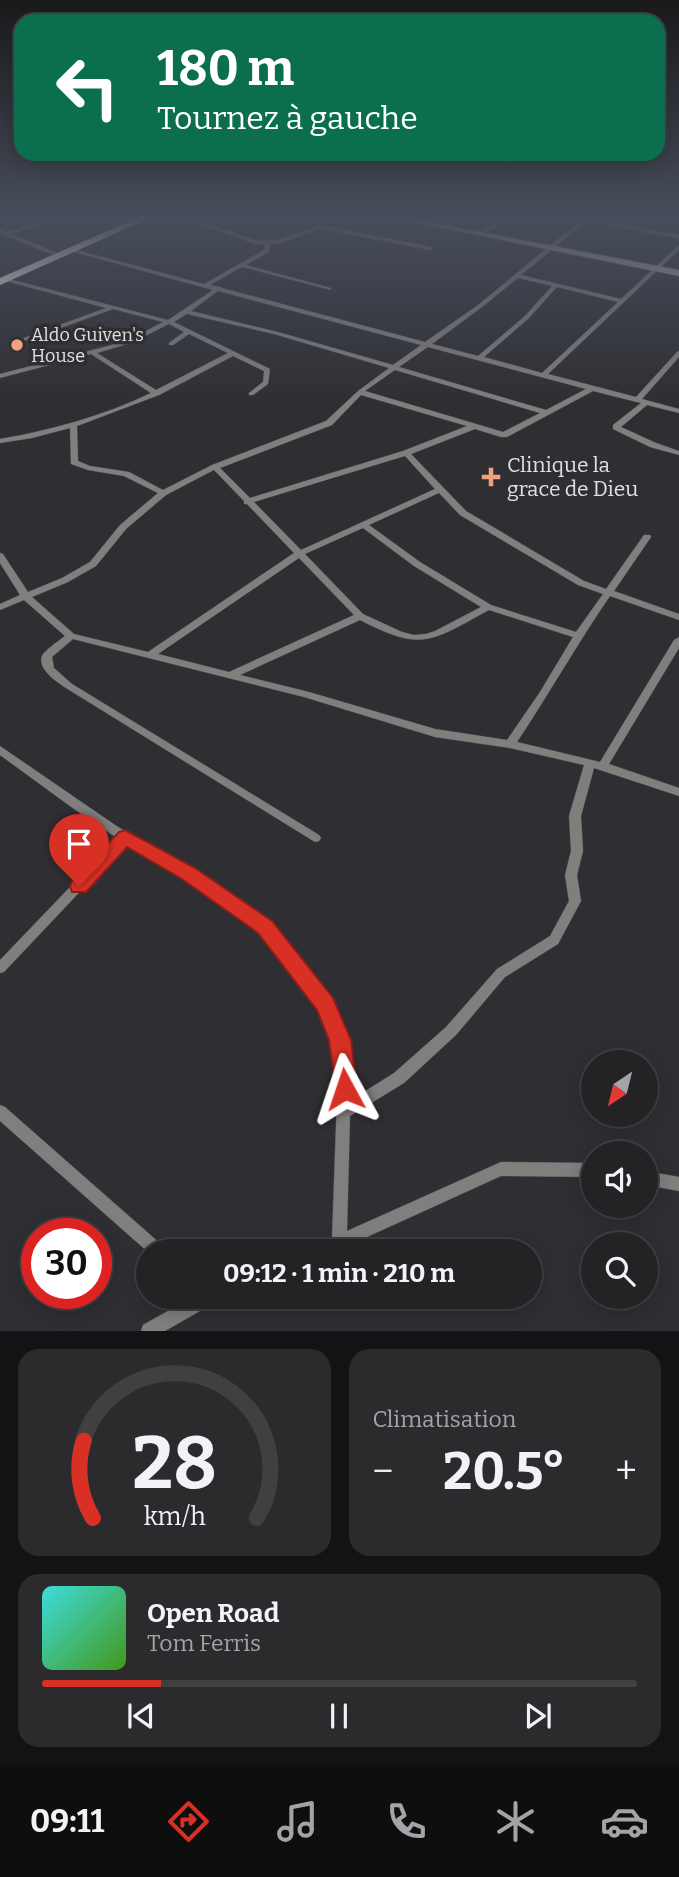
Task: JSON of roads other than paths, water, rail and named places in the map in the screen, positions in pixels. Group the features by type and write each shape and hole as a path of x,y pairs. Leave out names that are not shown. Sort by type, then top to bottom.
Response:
{"street":[{"path":"179,278 679,411"},
{"path":"206,285 218,278"},
{"path":"289,278 329,289"},
{"path":"0,607 93,564 123,527 163,493 215,467 324,426 360,392 429,345 515,278"},
{"path":"527,278 623,300"},
{"path":"544,375 646,278"},
{"path":"2,279 169,322 190,331 231,354 268,370 266,383 251,394"},
{"path":"479,358 527,317 556,285"},
{"path":"0,376 129,342 187,312 219,288"},
{"path":"26,339 111,308"},
{"path":"187,312 260,329 548,414"},
{"path":"171,344 190,331"},
{"path":"93,353 157,394"},
{"path":"638,400 679,353"},
{"path":"0,441 74,428 157,394 231,354"},
{"path":"360,392 504,435 593,388"},
{"path":"646,402 615,427 653,445 679,453"},
{"path":"247,502 406,453 472,427"},
{"path":"74,428 74,463 91,469 126,474 163,493"},
{"path":"406,453 463,513 563,573 609,593 679,617"},
{"path":"215,467 360,616 393,634 420,640 449,630 488,607"},
{"path":"152,654 299,554 441,489"},
{"path":"363,524 417,564 488,607 578,636"},
{"path":"510,744 544,694 578,636 647,537"},
{"path":"0,556 26,597 71,636 152,654 435,733 510,744 596,765 679,792"},
{"path":"229,676 360,616"},
{"path":"71,636 47,656 46,663 68,686 314,838"},
{"path":"346,1111 398,1077 451,1031 501,973 554,940 575,901 571,876 577,851 575,816 596,765 679,640"},
{"path":"0,750 125,837 188,873 265,927 325,1005 340,1040 345,1068 346,1111 339,1239"},
{"path":"0,968 125,837"},
{"path":"0,1112 144,1239"},
{"path":"350,1239 501,1169 581,1170"},
{"path":"658,1180 679,1184"},
{"path":"149,1331 187,1309"}],"place":[{"name":"Aldo Guiven's House","path":"17,345"},
{"name":"Clinique la grace de Dieu","path":"491,477"}]}
